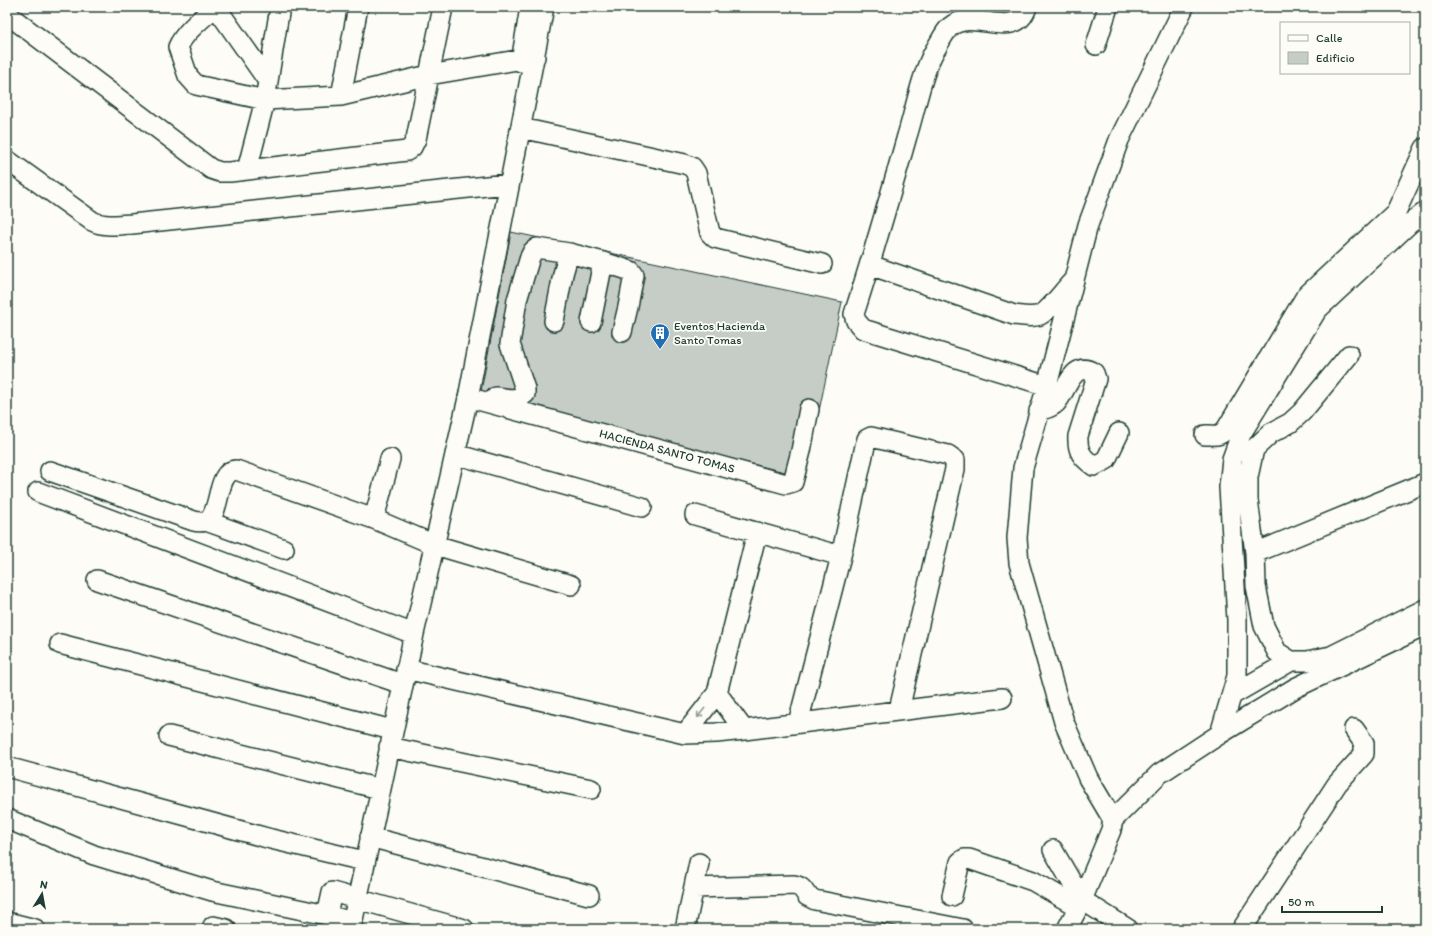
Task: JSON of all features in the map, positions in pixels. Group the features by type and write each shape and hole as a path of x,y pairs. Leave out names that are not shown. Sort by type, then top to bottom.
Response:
{"street":[{"path":"268,81 215,7 185,35 178,47 188,76 196,85 264,100 341,96 429,75 528,58"},
{"path":"247,170 268,81 280,7"},
{"path":"341,96 358,7"},
{"path":"7,14 211,169 225,172 407,151 412,147 416,139 443,7"},
{"path":"503,185 521,128 528,58 530,7"},
{"path":"7,818 94,856 212,891 327,915 351,925 404,676 469,395 503,185 528,58 544,7"},
{"path":"1027,7 1025,14 1014,23 1003,24 965,20 950,27 929,61 870,265 854,314 856,322 862,328 1047,386"},
{"path":"1096,45 1108,7"},
{"path":"1067,929 1080,904 1111,830 1112,820 1088,778 1064,722 1019,563 1017,538 1023,468 1047,386 1088,226 1119,140 1184,7"},
{"path":"521,128 685,164 692,167 696,173 710,233 715,238 822,264"},
{"path":"1220,734 1237,676 1237,628 1229,487 1232,459 1241,434 1317,310 1403,218 1425,148"},
{"path":"7,160 92,221 97,224 110,225 132,224 503,185"},
{"path":"1205,434 1222,434 1227,428 1306,296 1403,218 1425,212"},
{"path":"469,395 515,400 525,394 525,389 510,344 517,300 530,257 533,251 537,248 569,253 631,271 634,275 622,332"},
{"path":"554,321 563,274 569,253"},
{"path":"591,322 603,262"},
{"path":"870,265 1014,315 1029,317 1040,315 1049,308 1074,280"},
{"path":"1291,661 1277,652 1264,626 1256,586 1255,553 1248,492 1248,477 1254,449 1271,433 1290,423 1302,412 1349,355"},
{"path":"1039,411 1052,406 1057,401 1072,377 1078,371 1082,369 1089,369 1094,373 1096,379 1078,436 1080,452 1085,460 1094,466 1106,460 1119,433"},
{"name":"HACIENDA SANTO TOMAS","path":"469,395 478,400 786,484 793,482 809,409"},
{"path":"798,723 841,556 868,439 871,437 948,455 955,460 955,469 899,710"},
{"path":"455,454 642,507"},
{"path":"374,518 390,459"},
{"path":"206,521 212,515 224,478 229,472 236,470 374,518 435,545 571,585"},
{"path":"50,471 194,521 206,521 284,549"},
{"path":"1255,553 1425,484"},
{"path":"38,492 414,634"},
{"path":"695,515 841,556"},
{"path":"685,734 717,693 757,532"},
{"path":"97,580 404,676 685,734 744,730 1002,698"},
{"path":"1232,695 1291,661 1307,661 1331,656 1425,609"},
{"path":"1112,820 1159,774 1220,734 1295,688 1425,626"},
{"path":"60,644 391,739 591,789"},
{"path":"717,693 744,730"},
{"path":"1242,929 1337,784 1364,754 1364,743 1354,729"},
{"path":"169,736 380,789"},
{"path":"7,767 271,839 364,861"},
{"path":"370,837 589,895"},
{"path":"1053,850 1080,904"},
{"path":"952,896 960,862 964,859 969,859 1033,881 1128,929"},
{"path":"685,929 699,863"},
{"path":"694,888 793,885 799,886 804,890 807,896 815,900 963,929"},
{"path":"327,915 332,892 464,929"},
{"path":"7,922 35,929"}],"building":[{"name":"Eventos Hacienda Santo Tomas","path":"511,232 842,302 805,477 480,397"}],"place":[{"name":"Eventos Hacienda Santo Tomas","path":"660,350"}]}
